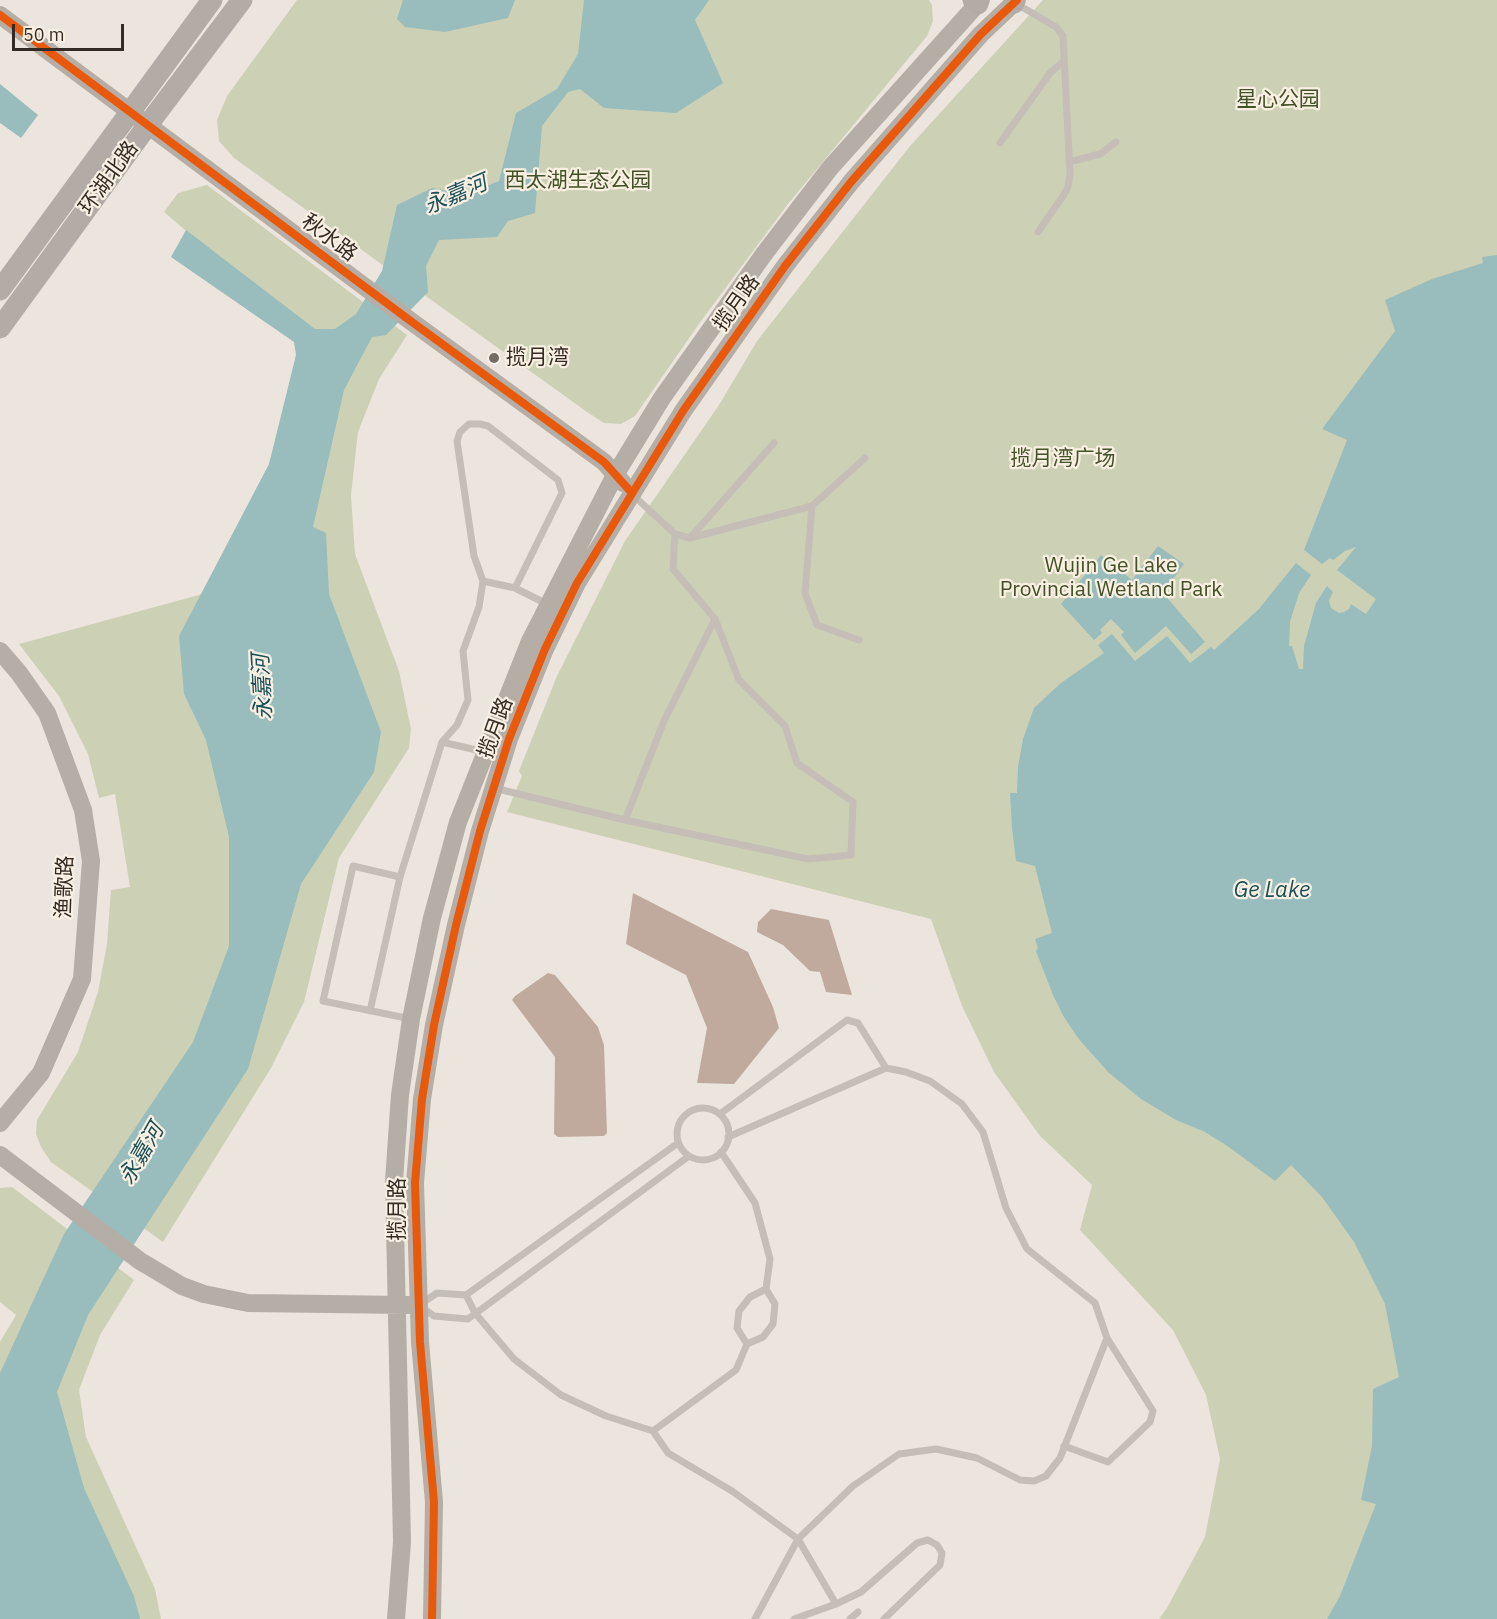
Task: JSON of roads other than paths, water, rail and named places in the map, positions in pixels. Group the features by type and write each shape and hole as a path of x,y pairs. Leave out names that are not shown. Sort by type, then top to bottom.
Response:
{"main road":[{"name":"环湖北路","path":"0,290 212,0"},
{"name":"环湖北路","path":"0,328 242,0"}],"street":[{"path":"977,1 1015,1"},
{"name":"揽月路","path":"396,1619 402,1542 394,1181 400,1095 411,1019 432,918 458,822 530,641 615,475 662,398 784,228 837,160 977,1"},
{"name":"揽月路","path":"432,1619 434,1502 419,1305 415,1183 422,1099 434,1025 456,925 480,831 509,740 545,649 577,583 683,411 785,266 851,182 981,34 1015,1"},
{"name":"秋水路","path":"0,15 411,322 604,462 632,493"},
{"name":"渔歌路","path":"0,651 19,673 47,713 83,810 91,861 82,979 41,1073 0,1123"},
{"path":"0,1155 140,1261 182,1286 225,1299 248,1303 419,1305"}],"lane":[{"path":"1015,1 1056,27 1063,36 1069,162 1068,187 1038,232"},
{"path":"1000,143 1050,73 1064,61"},
{"path":"1069,162 1100,154 1116,142"},
{"path":"370,1011 400,877 442,742 457,725 468,700 463,651 479,607 483,581 474,556 458,441 460,432 469,424 488,426 558,480 562,493 515,588"},
{"path":"690,538 774,443"},
{"path":"632,493 675,534 690,538 812,506 865,458"},
{"path":"812,506 806,593 818,625 859,640"},
{"path":"494,788 626,820 808,859 851,855 853,802 797,763 785,726 740,680 715,619 673,569 675,534"},
{"path":"483,581 515,588 549,604"},
{"path":"626,820 664,721 715,619"},
{"path":"442,742 485,752"},
{"path":"400,877 353,866 323,1001 411,1019"},
{"path":"720,1114 847,1020 858,1023 886,1068"},
{"path":"728,1137 886,1068 906,1072 930,1081 962,1104 983,1132 1006,1208 1027,1249 1095,1303 1107,1338 1153,1411 1150,1422 1108,1462 1065,1446"},
{"path":"704,1108 720,1114 728,1129 728,1137 721,1152 706,1160 689,1156 678,1143 678,1126 688,1113 704,1108"},
{"path":"678,1143 466,1295 437,1293 419,1305 434,1316 468,1319 689,1156"},
{"path":"653,1431 736,1370 747,1344 762,1337 773,1324 775,1304 766,1289 770,1259 755,1203 721,1152"},
{"path":"747,1344 737,1328 739,1311 750,1297 766,1289"},
{"path":"466,1295 475,1313 514,1359 561,1395 606,1416 653,1431 668,1453 732,1491 798,1539 836,1605"},
{"path":"755,1619 798,1539 853,1486 899,1454 936,1449 977,1458 1020,1480 1034,1481 1046,1476 1060,1458 1107,1338"},
{"path":"794,1619 836,1605 861,1592 917,1543 928,1540 937,1545 942,1553 940,1565 884,1619"},
{"path":"850,1619 858,1612"}],"water":[{"path":"403,0 515,0 508,18 445,32 405,27 397,19"},
{"name":"永嘉河","path":"584,0 709,0 695,20 723,83 676,113 604,108 580,89 568,92 542,126 535,213 508,221 497,237 439,240 426,266 428,292 386,335 372,337 344,390 313,527 326,533 329,594 381,732 374,772 301,884 248,1069 88,1315 57,1392 84,1488 134,1596 140,1619 0,1619 0,1373 64,1234 193,1042 229,946 229,837 206,740 184,694 179,636 269,464 296,355 294,342 171,257 186,230 315,329 335,329 356,314 382,271 397,205 432,188 468,194 499,181 516,113 557,89 578,54"},
{"path":"0,84 38,115 21,138 0,123"},
{"name":"Ge Lake","path":"1497,255 1497,1619 1327,1619 1340,1596 1376,1504 1361,1500 1372,1446 1373,1389 1399,1377 1385,1304 1354,1242 1322,1197 1291,1165 1275,1181 1226,1145 1203,1131 1176,1120 1141,1099 1109,1073 1078,1038 1053,995 1036,951 1038,948 1035,939 1052,933 1035,866 1016,861 1010,793 1017,793 1018,767 1023,739 1034,708 1061,683 1104,653 1098,645 1112,634 1135,661 1167,636 1190,663 1211,647 1214,650 1258,610 1296,563 1311,575 1299,593 1290,622 1289,646 1292,646 1299,669 1303,669 1304,646 1316,603 1327,586 1333,592 1329,601 1331,608 1339,613 1344,612 1351,604 1366,614 1376,599 1337,570 1356,547 1322,564 1304,550 1347,440 1322,429 1395,331 1385,300 1432,279 1483,263 1482,257"},
{"path":"1158,546 1184,564 1163,593 1205,642 1191,654 1166,626 1135,653 1121,635 1124,632 1111,619 1100,630 1102,633 1094,640 1061,604 1101,555 1132,580"}],"place":[{"name":"揽月湾","path":"494,358"}],"park label":[{"name":"星心公园","path":"1278,100"},
{"name":"西太湖生态公园","path":"578,181"},
{"name":"揽月湾广场","path":"1063,459"},
{"name":"Wujin Ge Lake Provincial Wetland Park","path":"1111,578"}]}
